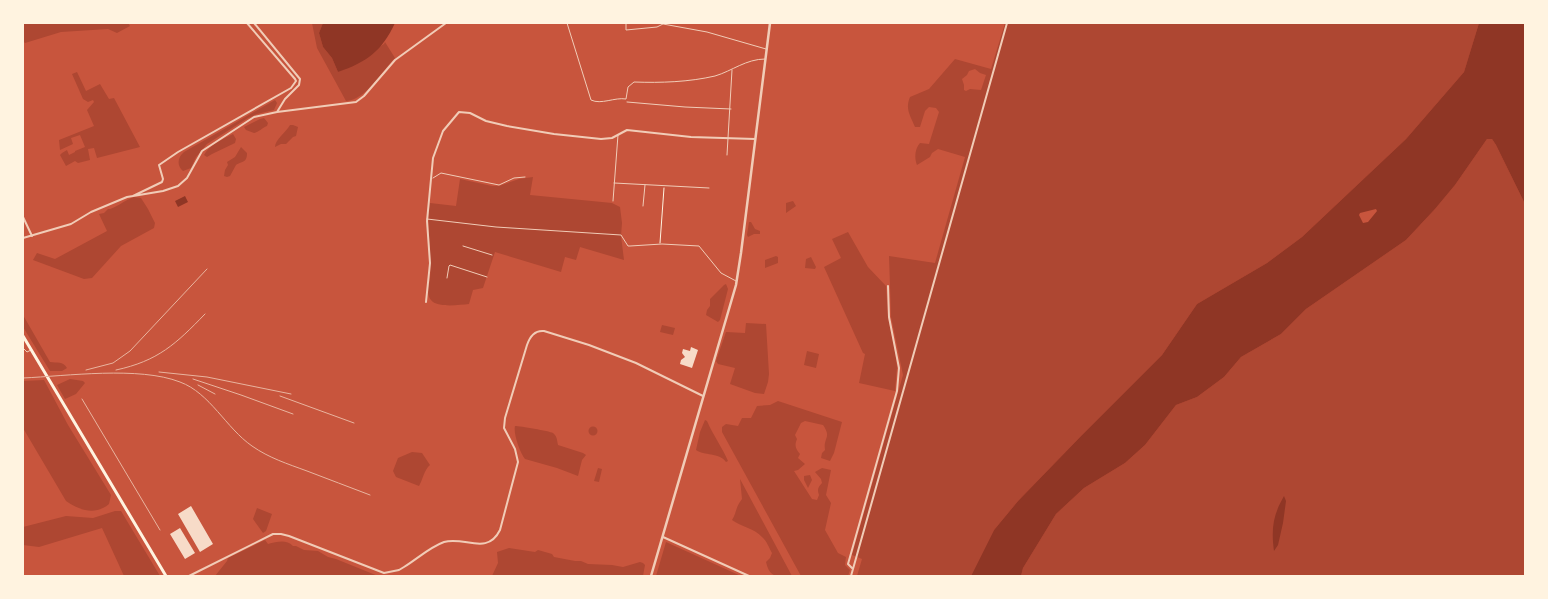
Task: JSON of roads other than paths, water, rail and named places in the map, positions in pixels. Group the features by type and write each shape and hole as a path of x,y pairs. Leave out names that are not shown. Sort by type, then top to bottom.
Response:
{"main road":[{"path":"23,336 29,351 166,576"}],"street":[{"path":"23,238 71,224 92,212 133,196 162,182 163,179 159,165 178,152 291,88 296,81 247,23"},
{"path":"254,23 299,76 299,85 285,99 277,112"},
{"path":"133,196 163,191 178,186 187,178 202,151 250,119 260,115 277,112 356,102 364,96 395,60 446,23"},
{"path":"651,576 703,396 732,303 737,281 770,23"},
{"path":"851,576 1007,23"},
{"path":"282,93 285,99"},
{"path":"426,302 430,263 427,219 432,158 441,134 459,112 470,113 497,125 602,140 612,138 627,130 692,137 755,139"},
{"path":"23,217 32,236"},
{"path":"853,569 848,564 897,391 899,368 889,317 888,286"},
{"path":"189,576 273,534 289,536 384,573 399,570 436,545 443,542 455,540 482,544 490,542 498,535 500,530 517,468 517,456 515,449 504,428 506,418 527,345 531,336 537,332 544,331 636,362 703,396"},
{"path":"663,537 749,576"}],"lane":[{"path":"567,23 591,100 595,101 619,98 626,99 629,85 634,82 695,79 716,75 749,61 765,59"},
{"path":"626,23 626,30 657,27 663,24 707,32 766,49"},
{"path":"727,155 731,109 732,69"},
{"path":"627,102 731,109"},
{"path":"613,201 618,135"},
{"path":"430,179 441,173 499,184 514,178 525,177"},
{"path":"614,183 710,188"},
{"path":"643,206 645,184"},
{"path":"427,219 496,227 609,233 621,235 628,246 660,244 699,246 721,273 737,281"},
{"path":"463,246 492,255"},
{"path":"447,278 450,265 487,277"},
{"path":"23,348 29,351"}],"railway":[{"path":"86,370 113,363 130,351 207,269"},
{"path":"116,370 144,362 165,350 175,343 205,314"},
{"path":"159,372 207,377 291,394"},
{"path":"23,378 124,373 163,377 180,382 191,387 200,394 243,439 258,450 286,463 370,495"},
{"path":"193,379 293,414"},
{"path":"198,385 215,394"},
{"path":"280,396 354,423"},
{"path":"82,399 160,530"}]}
